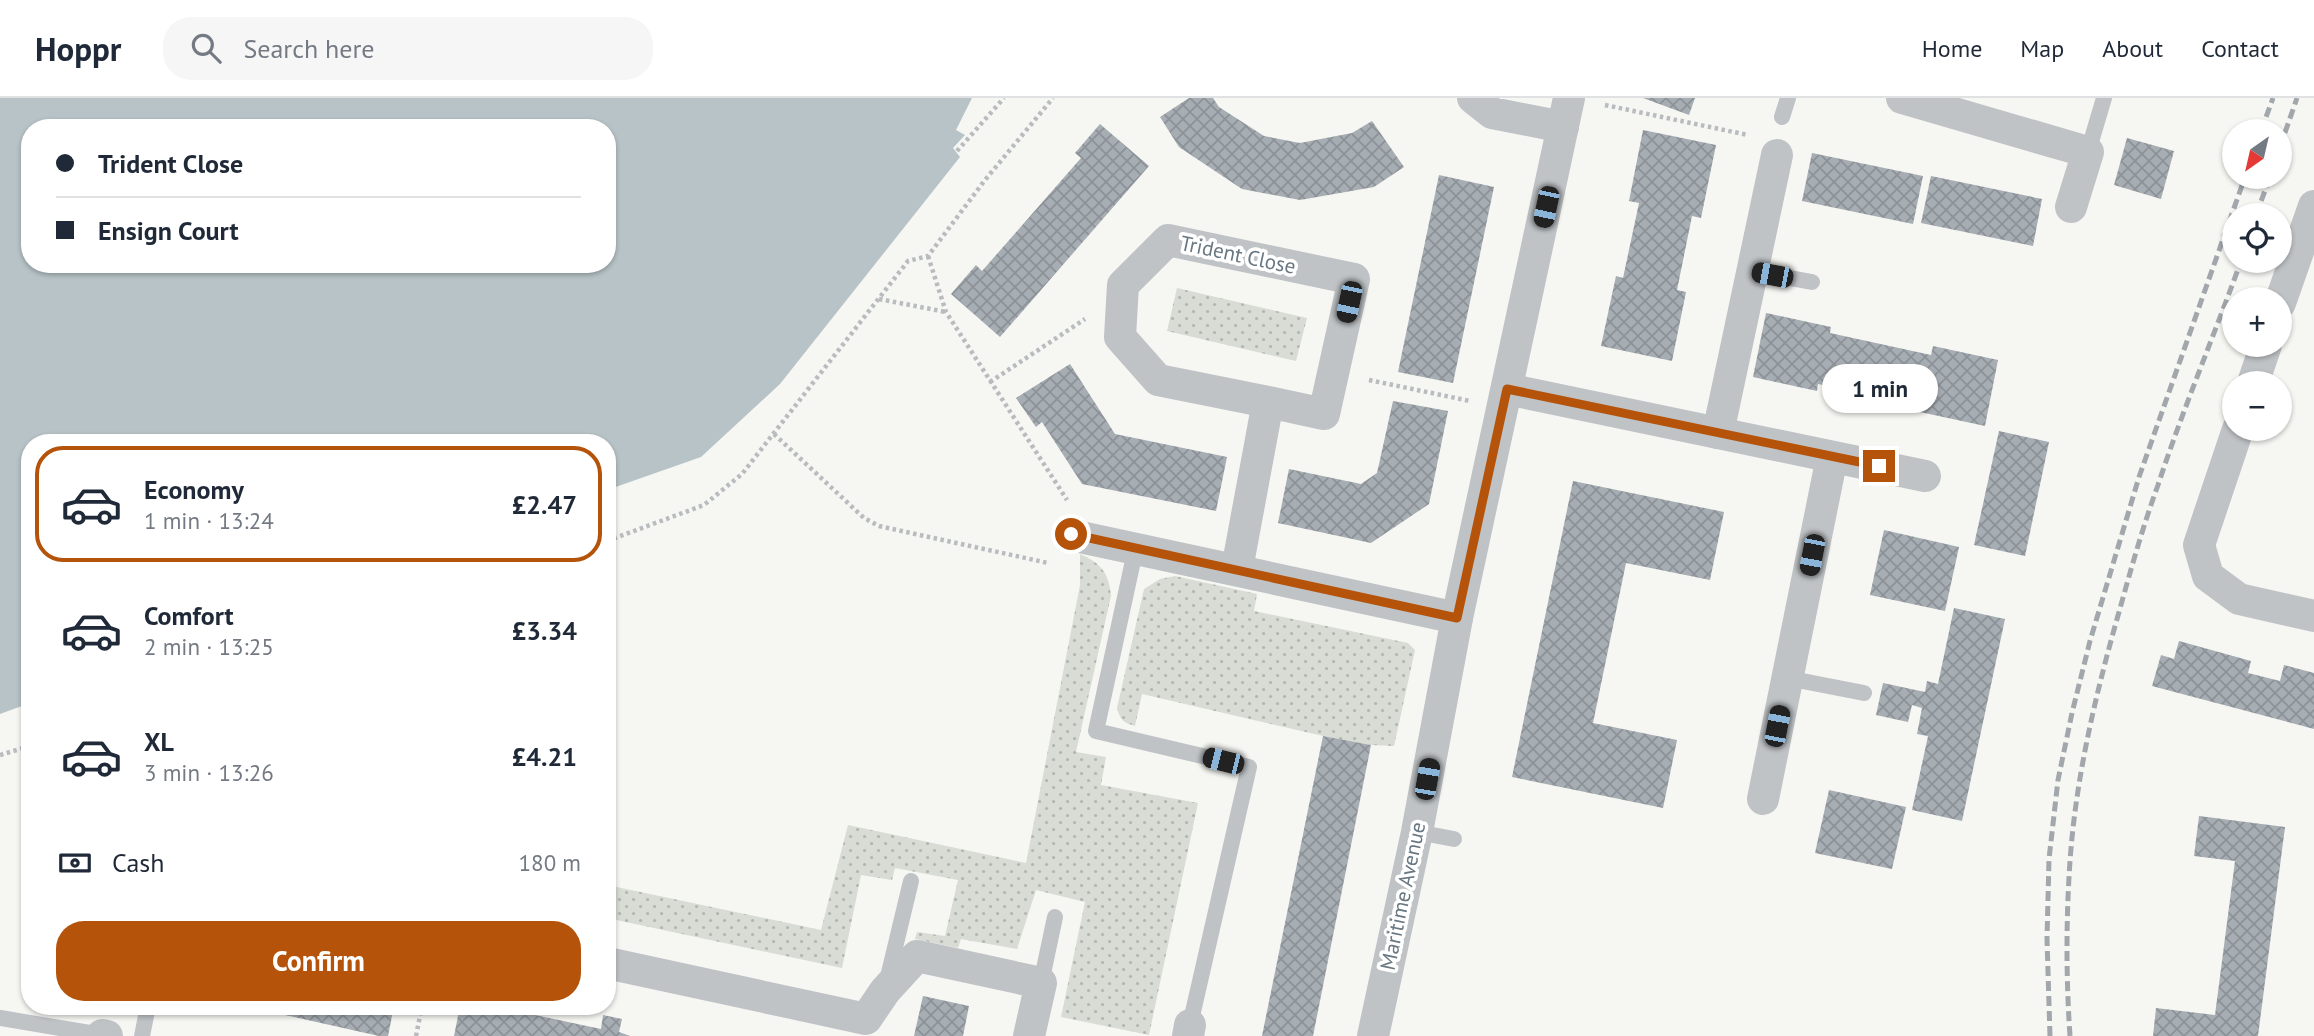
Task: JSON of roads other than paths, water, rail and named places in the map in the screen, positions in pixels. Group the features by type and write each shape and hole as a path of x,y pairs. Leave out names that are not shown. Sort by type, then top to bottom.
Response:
{"street":[{"path":"1473,98 1492,113 1566,112"},
{"path":"1902,98 2088,152 2071,207"},
{"name":"Maritime Avenue","path":"1373,1036 1417,832 1457,618 1566,112"},
{"path":"1718,433 1752,271 1766,146"},
{"path":"2286,287 2314,206"},
{"name":"Trident Close","path":"1168,240 1354,279 1324,414 1268,402 1158,380 1120,337 1123,285 1168,240"},
{"path":"1507,389 1925,476"},
{"path":"1237,569 1268,402"},
{"path":"2234,441 2199,545 2208,576 2239,599 2314,616"},
{"path":"1763,799 1832,457"},
{"path":"1075,535 1457,618"},
{"path":"616,966 866,1019 885,990 917,956 1041,983 1029,1036"}],"lane":[{"path":"1782,117 1788,98"},
{"path":"2088,152 2104,98"},
{"path":"1752,271 1812,282"},
{"path":"1136,547 1096,731 1249,767 1189,1031"},
{"path":"1787,678 1864,693"},
{"path":"1417,832 1454,839"},
{"path":"885,990 911,881"},
{"path":"1041,983 1055,917"},
{"path":"142,1036 146,1015"},
{"path":"0,1018 104,1036"}],"railway":[{"path":"2265,119 2273,98"},
{"path":"2290,119 2297,98"},
{"path":"2050,1036 2047,939 2049,859 2058,780 2072,713 2090,641 2139,477 2241,189"},
{"path":"2260,203 2266,189"},
{"path":"2070,1036 2067,948 2070,861 2082,766 2095,704 2147,516 2236,273"}]}
